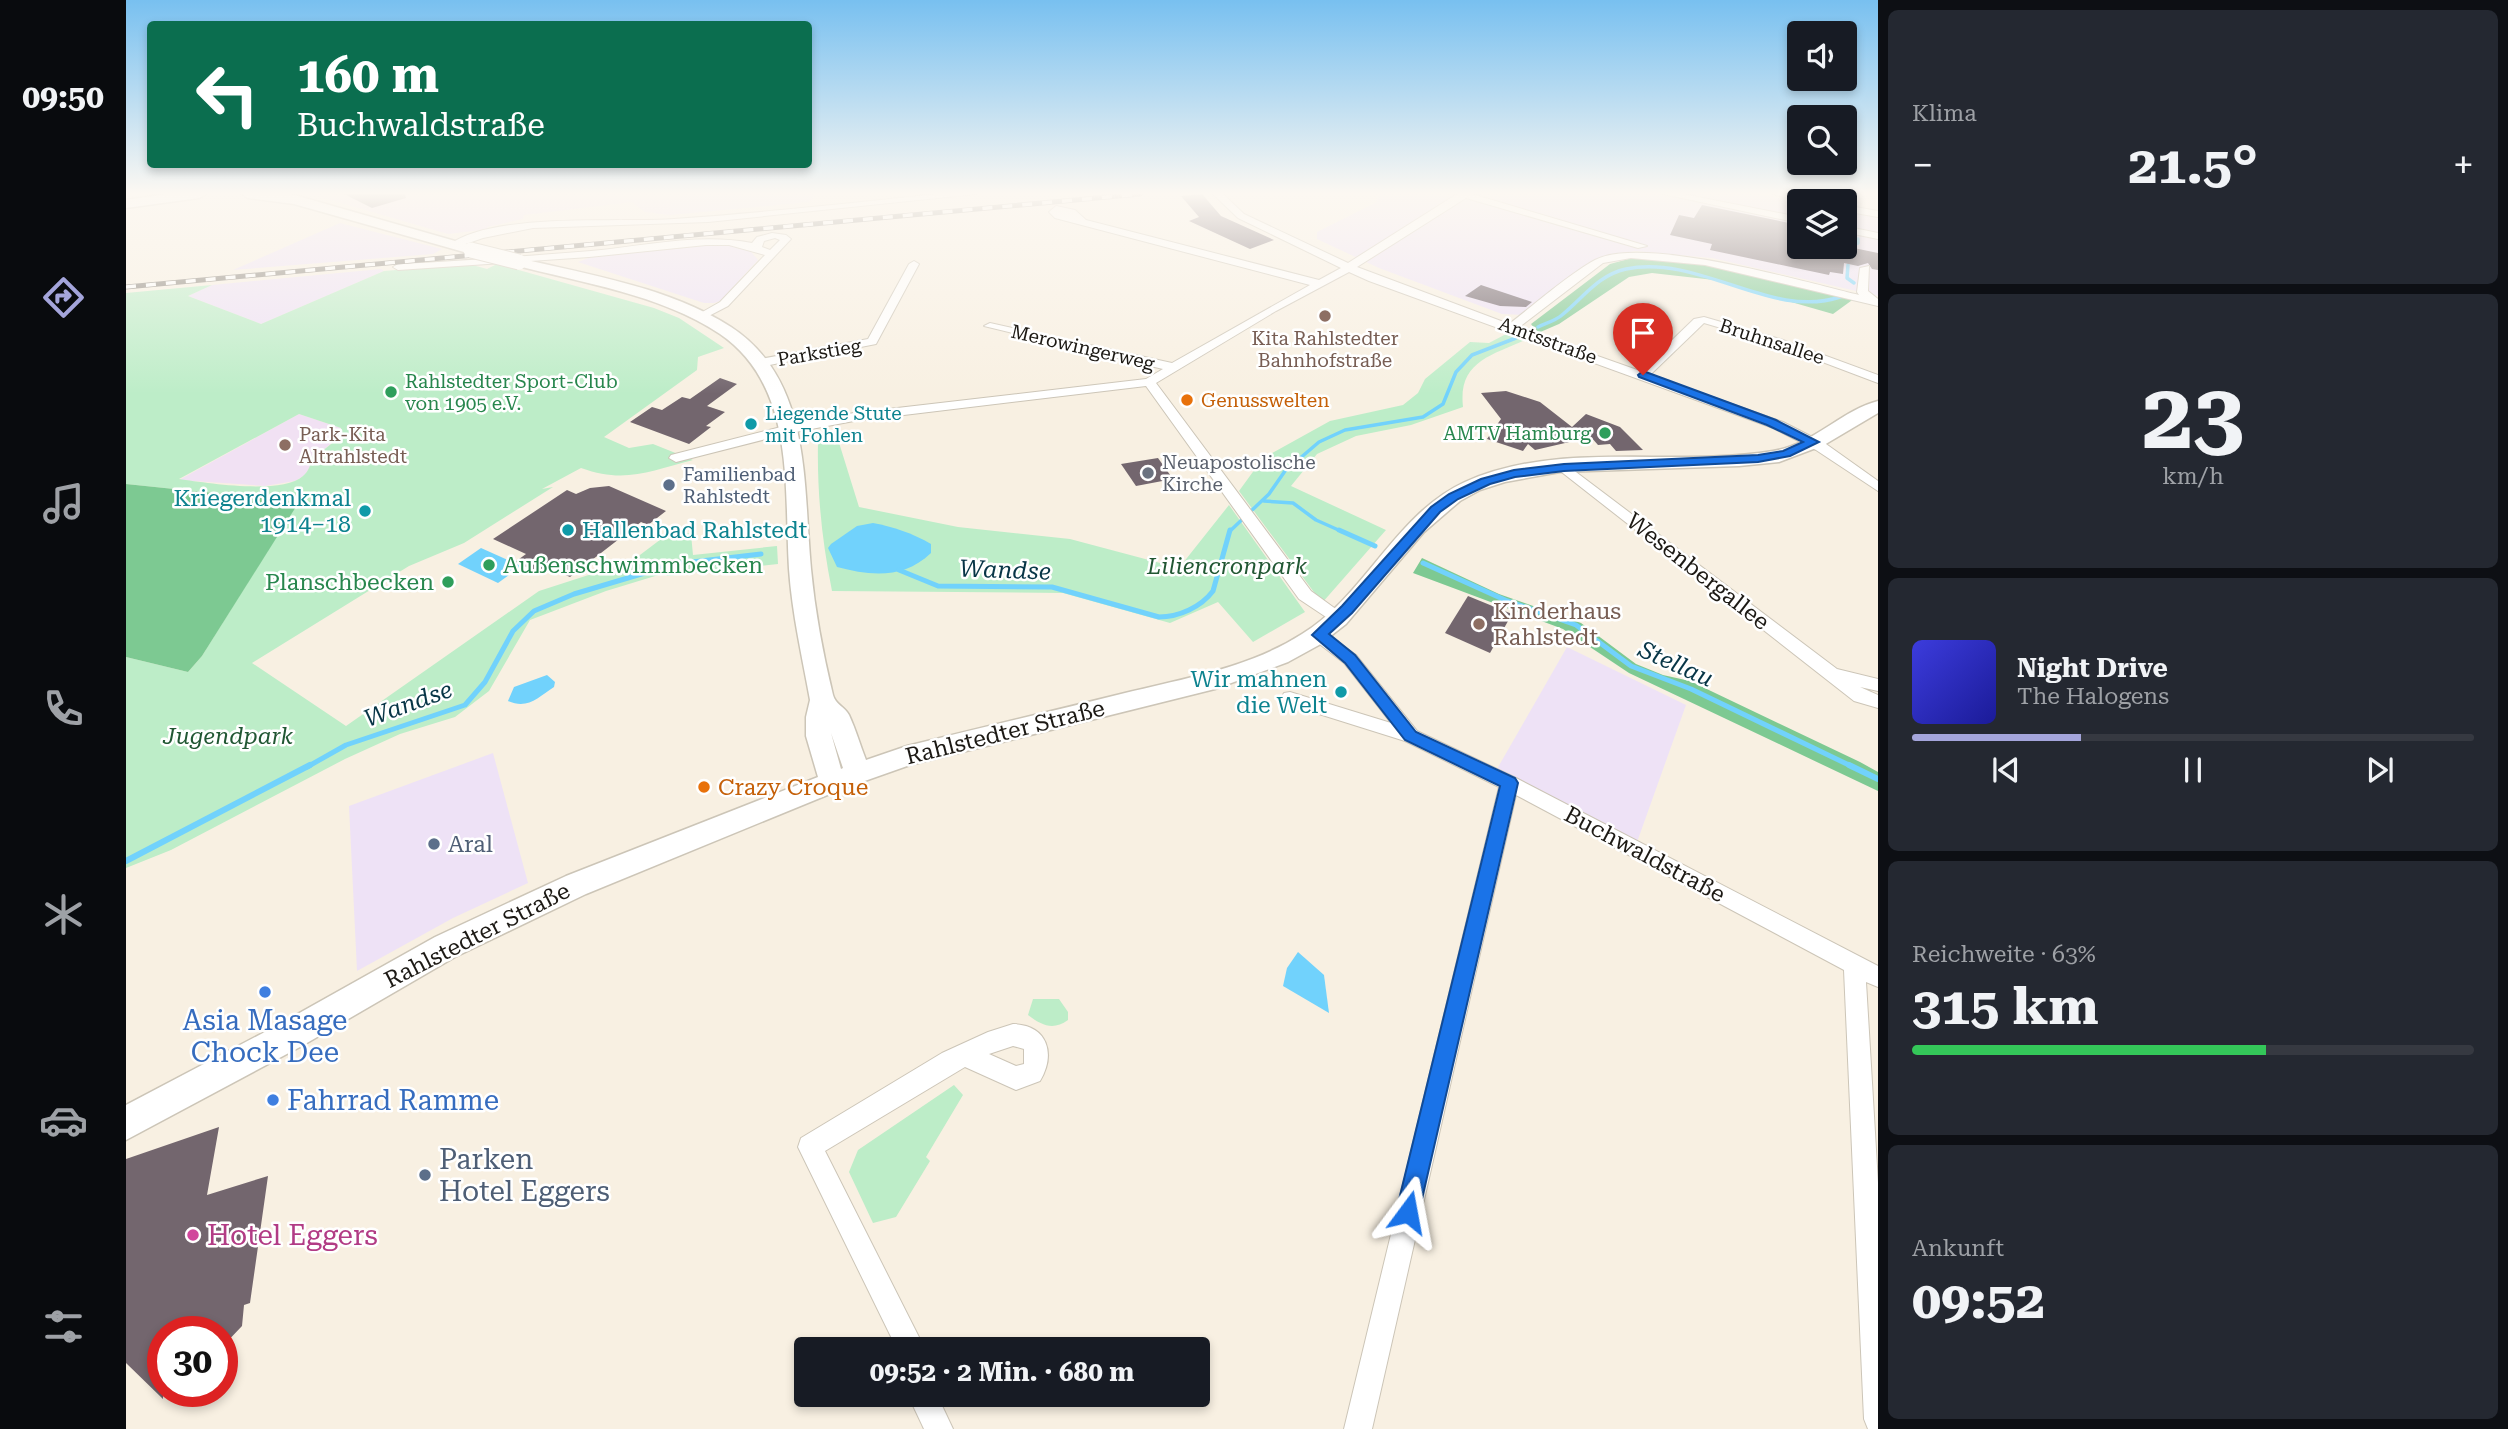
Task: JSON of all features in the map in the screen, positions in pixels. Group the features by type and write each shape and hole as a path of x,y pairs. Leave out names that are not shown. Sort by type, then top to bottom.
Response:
{"main road":[{"path":"514,261 670,304 728,332 760,363 775,388 789,429 796,468 804,612 823,704 818,720 821,747 845,777"},
{"name":"Rahlstedter Straße","path":"126,1123 281,1041 445,947 523,908 845,777 974,738 1233,675 1294,649 1319,635 1338,619 1426,518 1443,503 1497,477 1564,467 1758,459 1786,454 1878,406"}],"street":[{"path":"398,267 490,261"},
{"path":"701,317 724,304 766,261"},
{"path":"1229,261 1320,284"},
{"name":"Amtsstraße","path":"1349,261 1390,285 1772,422 1813,442 1878,487"},
{"path":"676,458 789,429 895,411 1149,382 1358,261"},
{"path":"1512,327 1602,261"},
{"path":"1691,261 1876,302"},
{"name":"Parkstieg","path":"760,363 872,342 914,264"},
{"path":"1865,268 1862,292 1876,302"},
{"name":"Bruhnsallee","path":"1643,375 1698,321 1704,320 1776,341 1878,379"},
{"name":"Merowingerweg","path":"990,326 1176,368"},
{"path":"1149,382 1305,595 1338,619"},
{"name":"Wesenbergallee","path":"1564,467 1860,696 1878,702"},
{"name":"Buchwaldstraße","path":"1319,635 1350,659 1411,736"},
{"name":"Wesenbergallee","path":"1832,674 1878,685"},
{"name":"Buchwaldstraße","path":"1290,698 1411,736 1509,783 1878,977"},
{"path":"1358,1429 1509,783"},
{"path":"1854,964 1878,1419"},
{"path":"905,1337 810,1147 933,1071 967,1056"},
{"path":"928,1407 939,1429"}],"shaded area":[{"path":"254,261 349,261 233,270"},
{"path":"757,261 720,301 714,303 704,303 578,262"},
{"path":"1363,261 1597,261 1524,315 1502,314"},
{"path":"1724,261 1878,261 1878,296"},
{"path":"381,269 384,271 261,324 188,296 212,285"},
{"name":"Park-Kita Altrahlstedt","path":"299,414 341,428 342,434 315,457 305,475 295,481 265,486 179,480"},
{"path":"1567,647 1686,705 1636,845 1497,769"},
{"name":"Aral","path":"493,753 528,883 453,918 357,971 349,806"}],"green space":[{"path":"1622,261 1666,261 1707,264 1855,298 1833,314 1714,280 1652,273 1629,277 1559,324 1538,333 1531,324 1610,264"},
{"name":"Jugendpark","path":"469,264 487,269 497,264 654,308 679,318 724,348 698,357 697,370 604,437 629,448 653,444 693,460 650,472 624,475 597,473 581,468 542,489 553,487 464,543 409,566 252,663 346,726 539,591 632,561 673,530 691,534 693,555 777,546 778,564 667,576 665,573 606,591 530,620 489,691 455,717 400,734 345,759 171,850 126,868 126,657 188,672 202,656 298,502 126,484 126,293 212,285 188,296 261,324 384,271","holes":["299,414 341,428 342,435 315,457 312,456 307,472 293,482 244,486 179,479"]},
{"path":"1508,333 1525,340 1489,356 1471,370 1463,392 1463,407 1411,425 1356,436 1317,454 1291,486 1386,530 1322,603 1239,491 1263,458 1330,421 1403,405 1418,393 1425,379 1470,342 1489,343"},
{"name":"Liliencronpark","path":"836,433 859,507 958,527 1070,539 1179,568 1229,505 1305,612 1253,642 1218,602 1170,623 1063,593 832,591 821,517 818,443"},
{"path":"126,484 299,502 202,656 188,672 126,657"},
{"path":"1422,558 1499,594 1581,623 1636,664 1663,675 1690,681 1860,762 1878,772 1878,791 1629,673 1563,629 1413,573"},
{"path":"1033,999 1059,999 1068,1012 1068,1020 1052,1026 1038,1022 1028,1015"},
{"path":"954,1085 963,1095 926,1157 930,1161 896,1217 873,1223 849,1172 858,1150"}],"water":[{"path":"873,523 924,540 931,544 931,553 910,567 887,573 837,567 828,548 831,544 857,526"},
{"name":"Außenschwimmbecken","path":"481,548 521,566 498,583 458,564"},
{"path":"547,675 555,682 554,687 538,698 521,704 508,701 514,687"},
{"path":"1298,952 1324,975 1329,1013 1283,986 1287,968"}],"building":[{"path":"1761,261 1878,261 1878,270 1872,269 1868,263 1858,266 1844,263 1843,274 1830,272 1829,275"},
{"path":"1481,285 1532,302 1526,307 1500,306 1465,296"},
{"path":"720,378 737,384 707,406 725,412 706,426 711,427 689,444 630,422 652,407 662,410 682,397 690,399"},
{"path":"1506,391 1540,402 1572,427 1586,414 1620,427 1643,450 1616,451 1610,444 1598,445 1591,437 1535,450 1528,444 1523,451 1487,439 1501,419 1481,393"},
{"name":"Neuapostolische Kirche","path":"1158,458 1173,479 1136,486 1121,464"},
{"name":"Hallenbad Rahlstedt","path":"609,486 666,511 648,525 641,522 570,577 545,566 537,572 515,562 526,554 493,539 567,490 576,494 590,488"},
{"name":"Kinderhaus Rahlstedt","path":"1468,596 1512,614 1490,653 1445,633"},
{"name":"Hotel Eggers","path":"219,1127 207,1195 268,1176 250,1303 244,1305 242,1326 238,1330 238,1316 147,1316 147,1383 126,1363 126,1159"}],"waterway":[{"name":"Wandse","path":"1848,265 1847,278 1854,283"},
{"name":"Wandse","path":"1538,327 1559,317 1607,276 1626,269 1654,267 1681,270 1788,300 1814,302 1840,297"},
{"name":"Wandse","path":"1230,531 1269,494 1285,471 1319,442 1345,430 1423,417 1443,404 1456,372 1472,355 1516,338"},
{"name":"Stellau","path":"1264,501 1293,503 1316,520 1343,532"},
{"name":"Stellau","path":"1339,530 1375,546"},
{"name":"Wandse","path":"899,570 938,586 1052,587 1167,617 1196,606 1213,591 1230,531"},
{"name":"Wandse","path":"307,767 346,745 465,705 485,682 513,631 534,611 574,594 675,564 761,554"},
{"name":"Stellau","path":"1423,563 1505,600 1576,625 1631,666 1691,689 1853,767"},
{"name":"Wandse","path":"126,861 310,765"},
{"name":"Stellau","path":"1849,765 1878,779"}],"railway":[{"path":"126,287 413,261"}],"place":[{"name":"Kita Rahlstedter Bahnhofstraße","path":"1325,316"},
{"name":"Rahlstedter Sport-Club von 1905 e.V.","path":"391,392"},
{"name":"Genusswelten","path":"1187,400"},
{"name":"Liegende Stute mit Fohlen","path":"751,424"},
{"name":"AMTV Hamburg","path":"1605,433"},
{"name":"Park-Kita Altrahlstedt","path":"285,445"},
{"name":"Neuapostolische Kirche","path":"1148,473"},
{"name":"Familienbad Rahlstedt","path":"669,485"},
{"name":"Kriegerdenkmal 1914–18","path":"365,511"},
{"name":"Hallenbad Rahlstedt","path":"568,530"},
{"name":"Außenschwimmbecken","path":"489,565"},
{"name":"Planschbecken","path":"448,582"},
{"name":"Kinderhaus Rahlstedt","path":"1479,624"},
{"name":"Wir mahnen die Welt","path":"1341,692"},
{"name":"Crazy Croque","path":"704,787"},
{"name":"Aral","path":"434,844"},
{"name":"Asia Masage Chock Dee","path":"265,992"},
{"name":"Fahrrad Ramme","path":"273,1100"},
{"name":"Parken Hotel Eggers","path":"425,1175"},
{"name":"Hotel Eggers","path":"193,1235"}],"route":[{"path":"1408,1212 1509,783 1411,736 1350,659 1336,645 1319,635 1347,610 1426,518 1454,496 1486,481 1514,473 1564,467 1758,459 1786,454 1813,442 1772,422 1643,375"}]}
